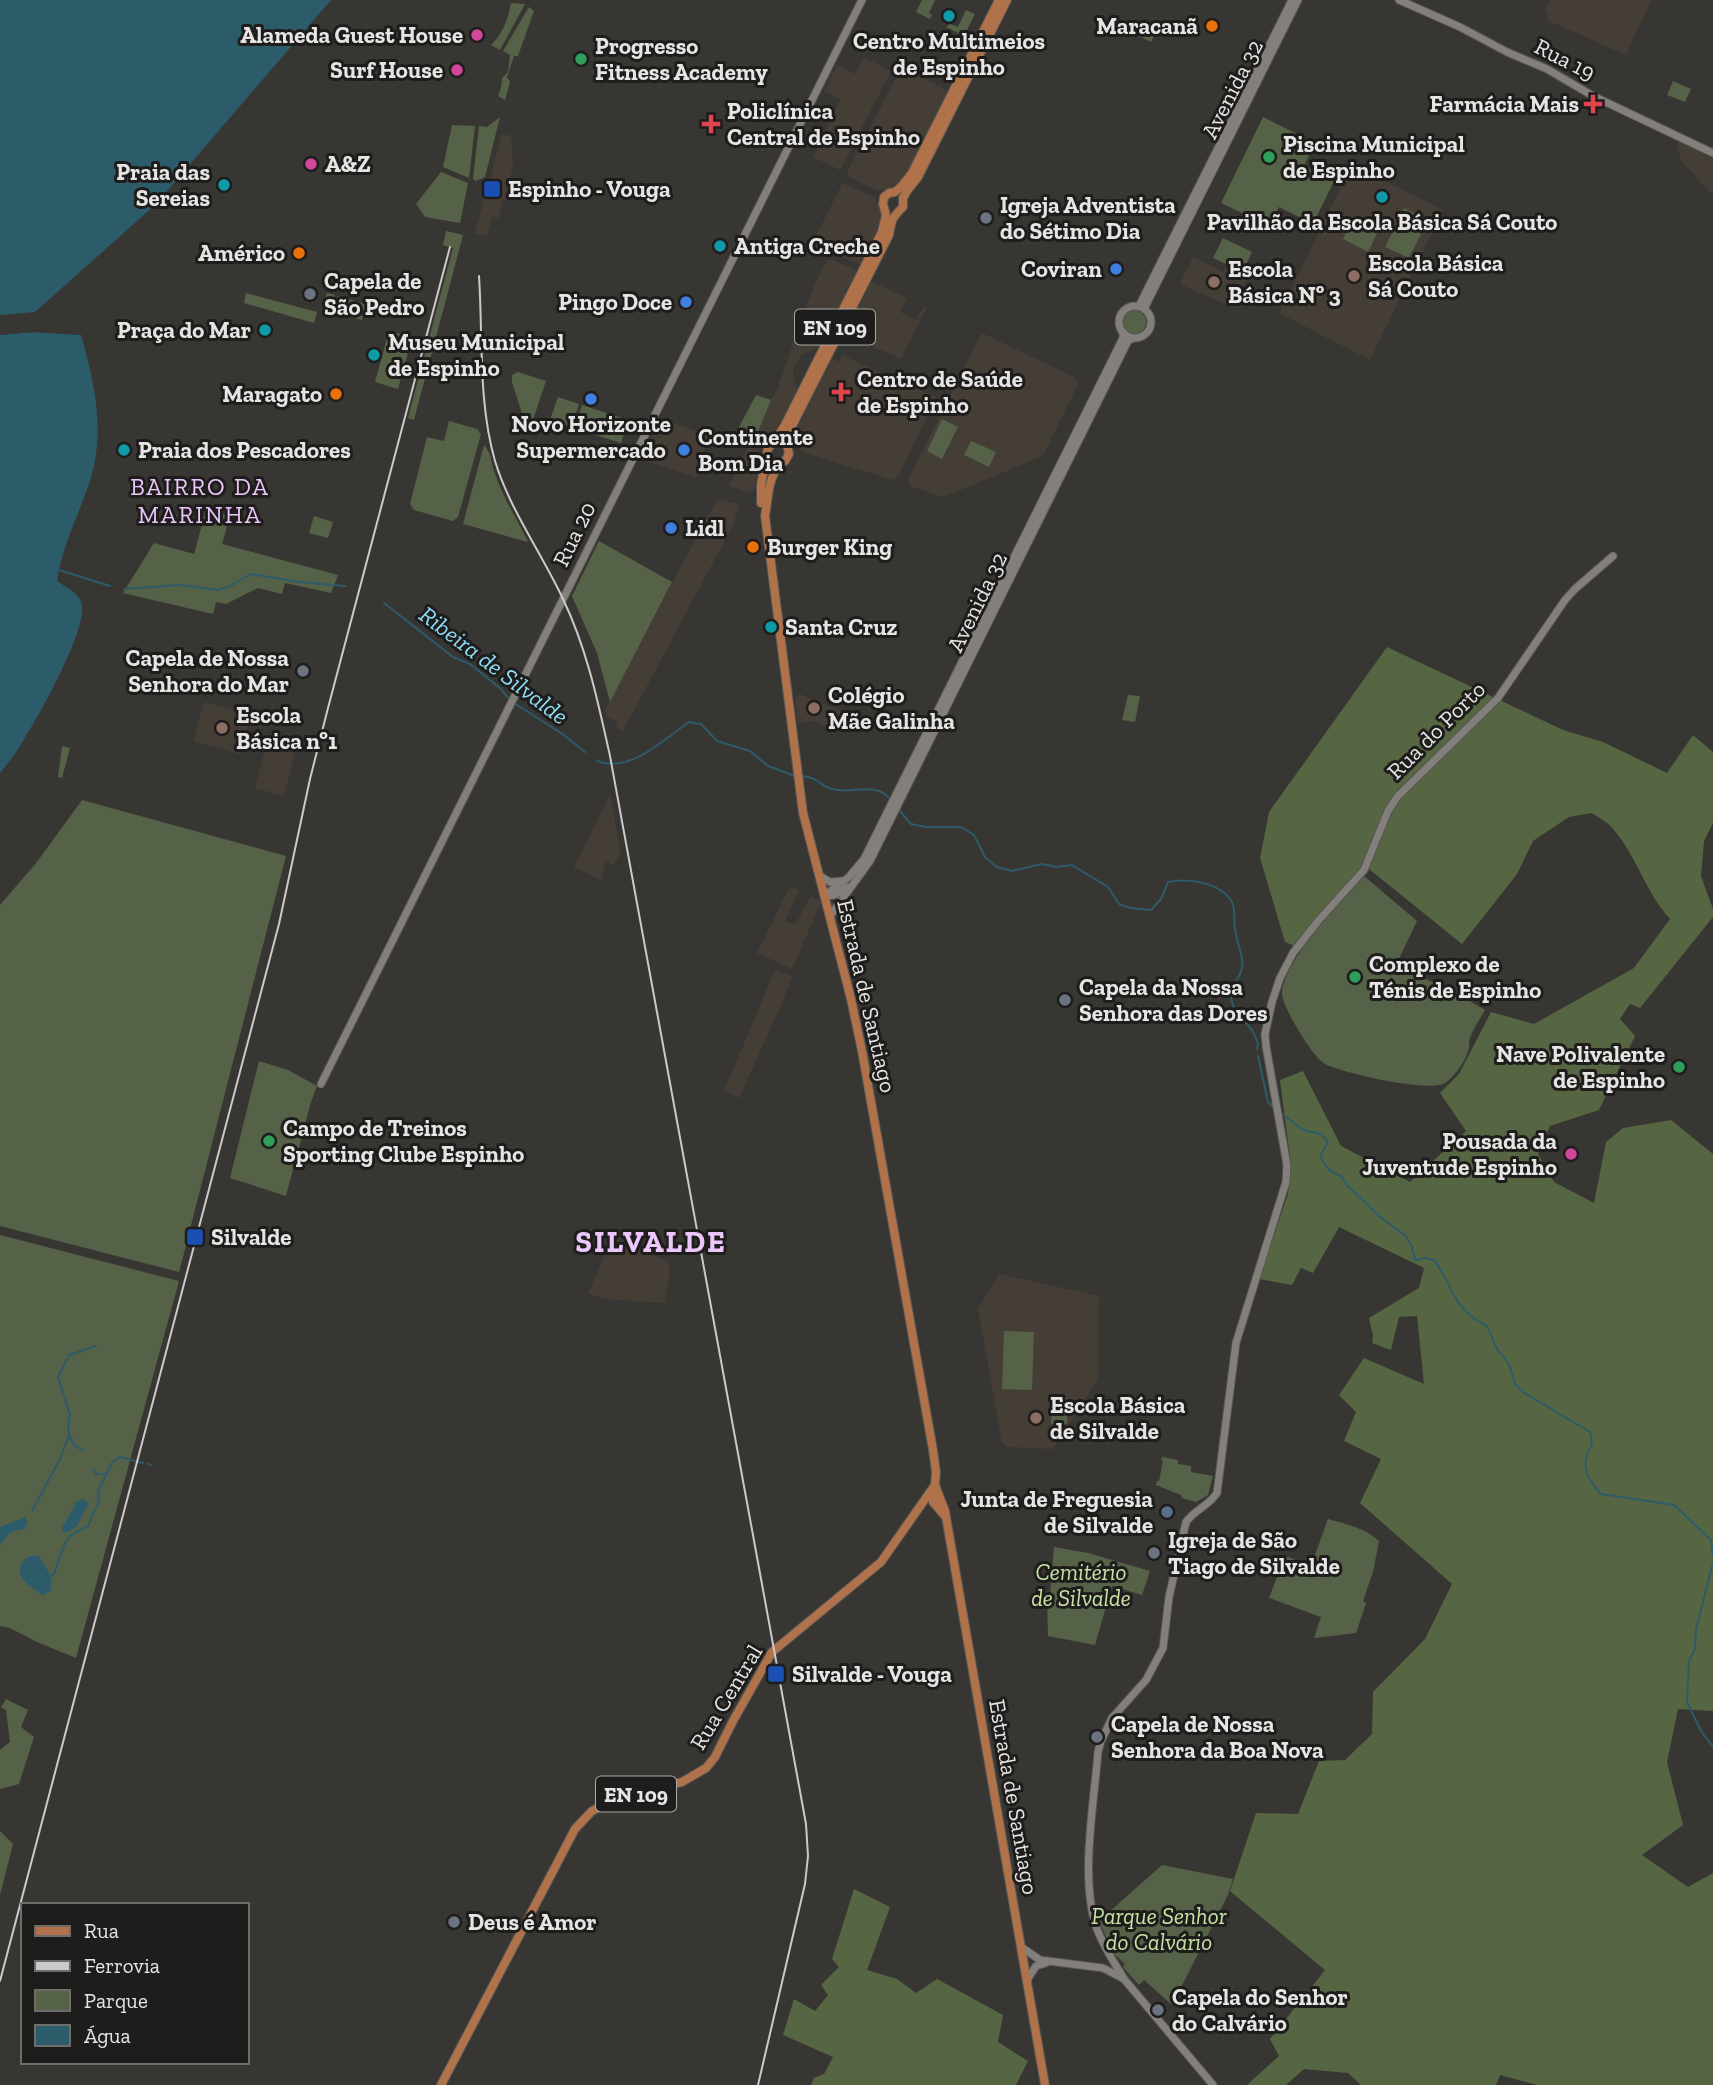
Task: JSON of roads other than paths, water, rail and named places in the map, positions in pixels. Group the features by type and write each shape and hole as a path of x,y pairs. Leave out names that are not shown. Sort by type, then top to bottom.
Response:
{"main road":[{"name":"Rua 20","path":"321,1084 862,0"},
{"name":"EN 109","path":"763,513 761,485 769,446 775,441 882,232 886,209 883,204 884,197 895,192 912,173 999,0"},
{"name":"EN 109","path":"779,463 785,461 788,456 786,439 888,235 896,212 902,207 903,198 918,177 1007,0"},
{"name":"Avenida 32","path":"1142,307 1292,0"},
{"name":"Avenida 32","path":"1142,307 1298,0"},
{"name":"Rua 19","path":"1399,0 1547,69 1593,96 1713,153"},
{"path":"895,192 903,198"},
{"path":"886,209 896,212"},
{"path":"1128,307 1142,307 1150,315 1150,327 1142,336 1133,338 1123,332 1119,324 1121,314 1128,307"},
{"name":"Avenida 32","path":"903,788 1123,338 1123,332"},
{"name":"Avenida 32","path":"830,916 888,817 1128,341 1133,338"},
{"path":"775,441 787,445"},
{"path":"768,456 773,462 779,463"},
{"name":"Estrada de Santiago","path":"779,463 768,486 763,513 803,813 851,999 869,1087 933,1450 936,1472 932,1498 946,1517 1045,2085"},
{"name":"Rua do Porto","path":"1107,1950 1096,1925 1089,1883 1098,1752 1112,1718 1146,1680 1163,1648 1168,1597 1186,1522 1193,1512 1208,1504 1217,1493 1236,1343 1286,1182 1287,1164 1265,1034 1280,978 1293,953 1364,870 1388,811 1398,796 1498,698 1565,600 1613,556"},
{"path":"820,876 834,883 851,880"},
{"path":"825,895 835,895 851,880"},
{"name":"Rua Central","path":"441,2085 575,1829 583,1819 604,1805 627,1796 682,1782 706,1768 715,1757 772,1652 881,1562 932,1498"},
{"path":"1021,1947 1038,1963"},
{"path":"1094,1966 1104,1961 1107,1950"},
{"path":"1107,1950 1124,1979 1213,2085"},
{"path":"1024,1960 1030,1966 1054,1963 1094,1966 1124,1979"},
{"path":"1027,1980 1038,1963"}],"water":[{"path":"0,0 331,0 155,205 35,312 0,315"},
{"path":"34,332 81,335 97,409 97,447 89,484 66,544 57,581 74,593 81,602 82,614 78,631 60,674 37,717 18,750 0,773 0,335"},
{"path":"83,1499 90,1504 75,1528 63,1533 62,1528 75,1502"},
{"path":"25,1517 28,1523 24,1529 11,1532 0,1545 0,1527"},
{"path":"35,1555 39,1556 51,1576 51,1590 43,1596 26,1583 20,1573 23,1561"}],"waterway":[{"name":"Ribeira de Silvalde","path":"59,570 110,586"},
{"name":"Ribeira de Silvalde","path":"124,589 179,585 218,590 251,574 345,586"},
{"name":"Ribeira de Silvalde","path":"384,603 453,657 470,664 500,688 510,700"},
{"name":"Ribeira de Silvalde","path":"514,703 585,752"},
{"name":"Ribeira de Silvalde","path":"597,761 609,764 634,759 689,722 701,724 717,741 750,751 768,766 795,776"},
{"name":"Ribeira de Silvalde","path":"800,776 815,779 832,789 871,789 885,794 891,800"},
{"name":"Ribeira de Silvalde","path":"899,810 911,824 961,827 974,835 985,857 997,867 1012,871 1042,864 1056,867 1072,865 1108,887 1119,904 1130,908 1151,910 1161,899 1168,882 1194,881 1220,890 1233,905 1242,960 1241,973 1230,989 1231,999 1237,1013 1255,1035 1257,1049"},
{"name":"Ribeira de Silvalde","path":"1258,1056 1268,1102 1274,1108"},
{"name":"Ribeira de Silvalde","path":"1282,1114 1303,1130 1321,1134 1328,1142 1320,1157 1329,1170 1341,1176 1379,1216 1406,1236 1415,1260 1434,1260 1466,1312 1487,1326 1497,1349 1509,1364 1515,1384 1523,1392 1590,1432 1591,1444 1586,1469 1601,1494 1674,1505 1711,1540 1713,1556"},
{"path":"32,1511 60,1459 69,1435 70,1415 58,1377 69,1355 96,1346"},
{"path":"69,1435 74,1445 82,1450"},
{"path":"51,1576 65,1543 71,1535 88,1526 99,1501 98,1491 113,1461 120,1457 143,1463"},
{"path":"94,1470 96,1474 106,1474"},
{"name":"Ribeira de Silvalde","path":"1713,1563 1696,1629 1695,1649 1689,1661 1687,1702 1701,1731 1713,1747"}],"railway":[{"path":"0,1981 279,924 310,779 450,247"},
{"path":"479,276 484,393 495,461 509,497 554,582 579,637 610,756 806,1824 808,1856 805,1884 758,2085"}],"place":[{"name":"Centro Multimeios de Espinho","path":"949,16"},
{"name":"Maracanã","path":"1212,26"},
{"name":"Alameda Guest House","path":"477,35"},
{"name":"Progresso Fitness Academy","path":"581,59"},
{"name":"Surf House","path":"457,70"},
{"name":"Farmácia Mais","path":"1593,104"},
{"name":"Policlínica Central de Espinho","path":"711,124"},
{"name":"Piscina Municipal de Espinho","path":"1269,157"},
{"name":"A&Z","path":"311,164"},
{"name":"Praia das Sereias","path":"224,185"},
{"name":"Espinho - Vouga","path":"492,189"},
{"name":"Pavilhão da Escola Básica Sá Couto","path":"1382,197"},
{"name":"Igreja Adventista do Sétimo Dia","path":"986,218"},
{"name":"Antiga Creche","path":"720,246"},
{"name":"Américo","path":"299,253"},
{"name":"Coviran","path":"1116,269"},
{"name":"Escola Básica Sá Couto","path":"1354,276"},
{"name":"Escola Básica Nº 3","path":"1214,282"},
{"name":"Capela de São Pedro","path":"310,294"},
{"name":"Pingo Doce","path":"686,302"},
{"name":"Praça do Mar","path":"265,330"},
{"name":"Museu Municipal de Espinho","path":"374,355"},
{"name":"Centro de Saúde de Espinho","path":"841,392"},
{"name":"Maragato","path":"336,394"},
{"name":"Novo Horizonte Supermercado","path":"591,399"},
{"name":"Praia dos Pescadores","path":"124,450"},
{"name":"Continente Bom Dia","path":"684,450"},
{"name":"Lidl","path":"671,528"},
{"name":"Burger King","path":"753,547"},
{"name":"Santa Cruz","path":"771,627"},
{"name":"Capela de Nossa Senhora do Mar","path":"303,671"},
{"name":"Colégio Mãe Galinha","path":"814,708"},
{"name":"Escola Básica nº1","path":"222,728"},
{"name":"Complexo de Ténis de Espinho","path":"1355,977"},
{"name":"Capela da Nossa Senhora das Dores","path":"1065,1000"},
{"name":"Nave Polivalente de Espinho","path":"1679,1067"},
{"name":"Campo de Treinos Sporting Clube Espinho","path":"269,1141"},
{"name":"Pousada da Juventude Espinho","path":"1571,1154"},
{"name":"Silvalde","path":"195,1237"},
{"name":"Escola Básica de Silvalde","path":"1036,1418"},
{"name":"Junta de Freguesia de Silvalde","path":"1167,1512"},
{"name":"Igreja de São Tiago de Silvalde","path":"1154,1553"},
{"name":"Silvalde - Vouga","path":"776,1674"},
{"name":"Capela de Nossa Senhora da Boa Nova","path":"1097,1737"},
{"name":"Deus é Amor","path":"454,1922"},
{"name":"Capela do Senhor do Calvário","path":"1158,2010"}],"district":[{"name":"BAIRRO DA MARINHA","path":"200,500"},
{"name":"SILVALDE","path":"651,1242"}],"park label":[{"name":"Cemitério de Silvalde","path":"1081,1585"},
{"name":"Parque Senhor do Calvário","path":"1159,1929"}]}
